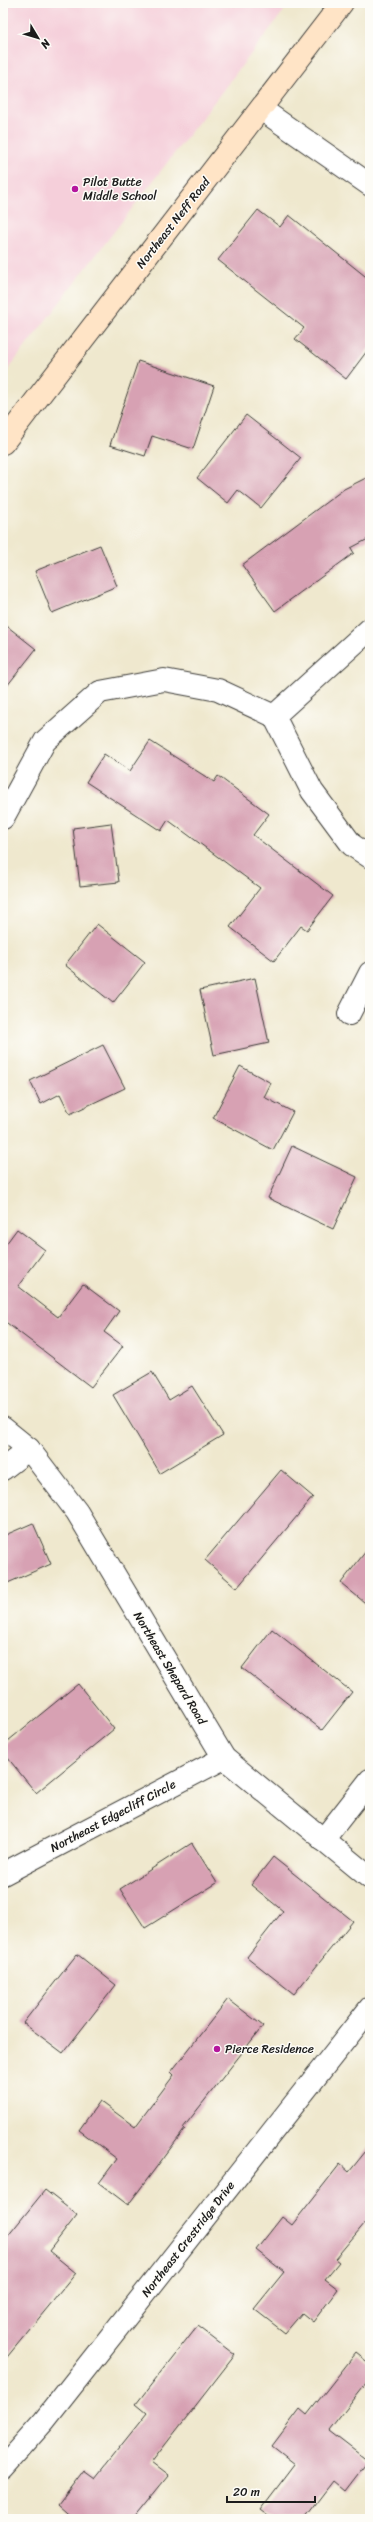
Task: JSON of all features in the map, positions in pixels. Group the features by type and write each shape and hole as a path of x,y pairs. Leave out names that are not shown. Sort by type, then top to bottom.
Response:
{"main road":[{"name":"Northeast Neff Road","path":"3,443 342,3"}],"street":[{"path":"260,109 370,185"},
{"path":"274,716 370,629"},
{"path":"3,818 45,741 100,692 164,680 218,690 274,716 312,791 352,845 370,857"},
{"path":"349,1014 370,973"},
{"name":"Northeast Shepard Road","path":"3,1428 29,1449 77,1512 224,1758 370,1878"},
{"path":"3,1469 29,1449"},
{"name":"Northeast Edgecliff Circle","path":"3,1874 224,1758"},
{"path":"323,1840 370,1780"},
{"name":"Northeast Crestridge Drive","path":"3,2467 44,2421 370,2008"}],"shaded area":[{"name":"Pilot Butte Middle School","path":"3,3 290,3 3,376"}],"building":[{"path":"258,210 280,227 289,215 370,280 370,347 346,379 295,339 304,328 218,260"},
{"path":"138,361 214,386 193,449 152,436 145,456 110,445"},
{"path":"246,415 301,458 261,508 238,490 228,503 197,478"},
{"path":"370,476 370,538 351,548 354,553 275,611 242,565 344,489"},
{"path":"100,545 117,586 52,613 35,571"},
{"path":"3,623 36,649 3,691"},
{"path":"150,741 214,782 218,776 269,814 253,835 333,896 307,930 301,926 274,961 230,927 260,888 168,820 161,831 86,782 104,754 130,771"},
{"path":"111,823 119,882 80,886 73,828"},
{"path":"97,924 145,962 113,1003 65,965"},
{"path":"255,978 269,1043 214,1055 200,990"},
{"path":"103,1045 125,1088 70,1114 60,1094 41,1104 30,1081"},
{"path":"240,1066 271,1083 264,1097 293,1112 273,1150 213,1118"},
{"path":"292,1146 357,1177 333,1229 268,1198"},
{"path":"17,1229 45,1250 18,1286 58,1317 83,1284 119,1311 104,1332 123,1346 91,1387 3,1320 3,1248"},
{"path":"152,1372 169,1400 192,1386 223,1435 160,1473 113,1395"},
{"path":"281,1470 313,1497 237,1588 205,1560"},
{"path":"33,1523 51,1564 3,1585 3,1536"},
{"path":"370,1546 370,1607 341,1583"},
{"path":"272,1629 352,1692 322,1730 242,1668"},
{"path":"78,1684 114,1729 36,1793 3,1752 3,1745"},
{"path":"192,1843 217,1883 145,1928 120,1889"},
{"path":"273,1857 353,1921 294,1994 247,1957 283,1911 251,1885"},
{"path":"77,1954 116,1985 63,2053 23,2023"},
{"path":"228,1999 263,2026 183,2128 185,2129 128,2205 99,2183 117,2159 79,2130 100,2101 135,2127 174,2075 171,2072"},
{"path":"370,2146 370,2217 335,2259 339,2262 325,2279 338,2289 313,2322 302,2313 285,2333 254,2309 284,2272 256,2250 282,2217 292,2225 340,2164 349,2172"},
{"path":"45,2190 77,2215 49,2251 76,2273 3,2362 3,2242"},
{"path":"197,2326 235,2355 151,2463 168,2476 133,2519 75,2519 58,2504 84,2470 95,2478 147,2413 136,2404"},
{"path":"356,2353 370,2364 370,2379 329,2431 368,2461 345,2491 333,2481 304,2519 272,2519 260,2510 295,2464 272,2446 300,2409 307,2415"}],"place":[{"name":"Pilot Butte Middle School","path":"75,189"},
{"name":"Pierce Residence","path":"217,2049"}]}
